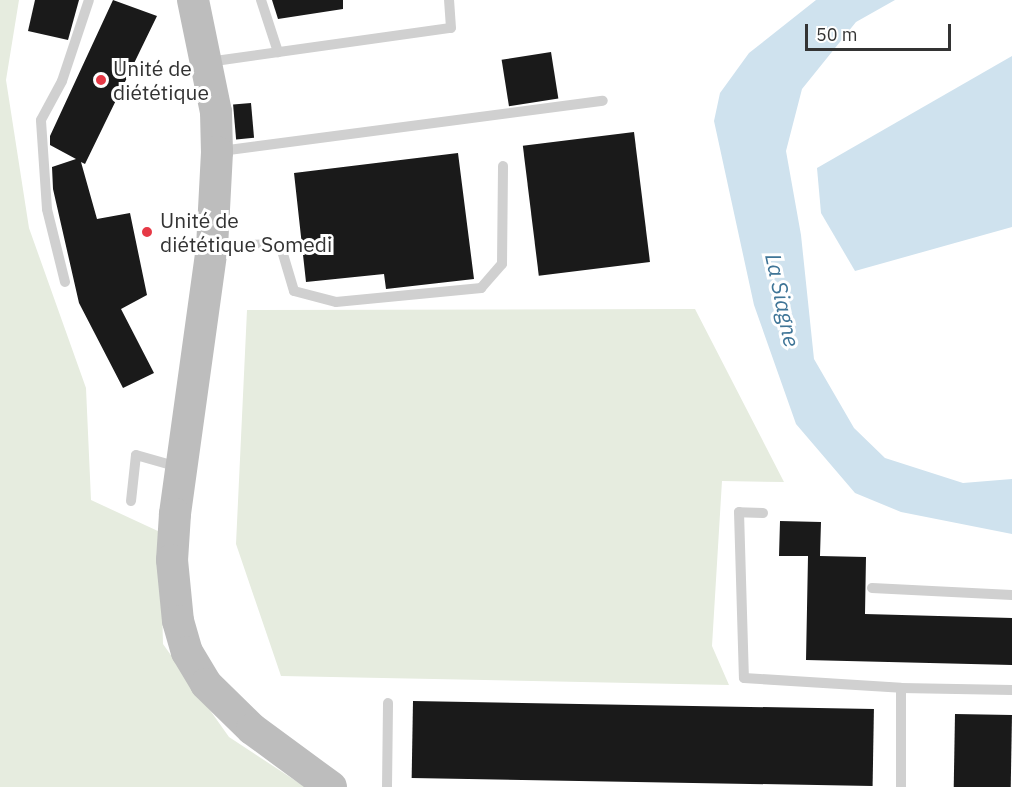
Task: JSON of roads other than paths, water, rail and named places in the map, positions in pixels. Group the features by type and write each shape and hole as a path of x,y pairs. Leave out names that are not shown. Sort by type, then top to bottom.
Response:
{"main road":[{"path":"193,0 206,62 217,152 212,247 172,560 188,652 206,684 252,729 331,787"}],"lane":[{"path":"65,282 47,209 41,120 62,81 89,0"},
{"path":"261,0 278,52"},
{"path":"206,62 451,28 450,0"},
{"path":"217,152 603,101"},
{"path":"212,247 280,244 294,291 336,302 481,288 502,264 503,166"},
{"path":"131,501 136,455 182,468"},
{"path":"763,513 739,512 744,678 901,688 1012,690"},
{"path":"872,588 1012,595"},
{"path":"901,688 901,787"},
{"path":"387,787 388,703"}],"water":[{"name":"La Siagne","path":"816,0 895,0 856,22 802,89 786,151 801,235 814,359 854,428 885,458 963,483 1012,479 1012,534 901,512 855,493 796,424 754,305 714,121 720,93 749,53"},
{"path":"1012,56 1012,227 855,271 821,213 817,168"}],"place":[{"name":"Unité de diététique","path":"101,80"},
{"name":"Unité de diététique Somedi","path":"147,232"}]}
